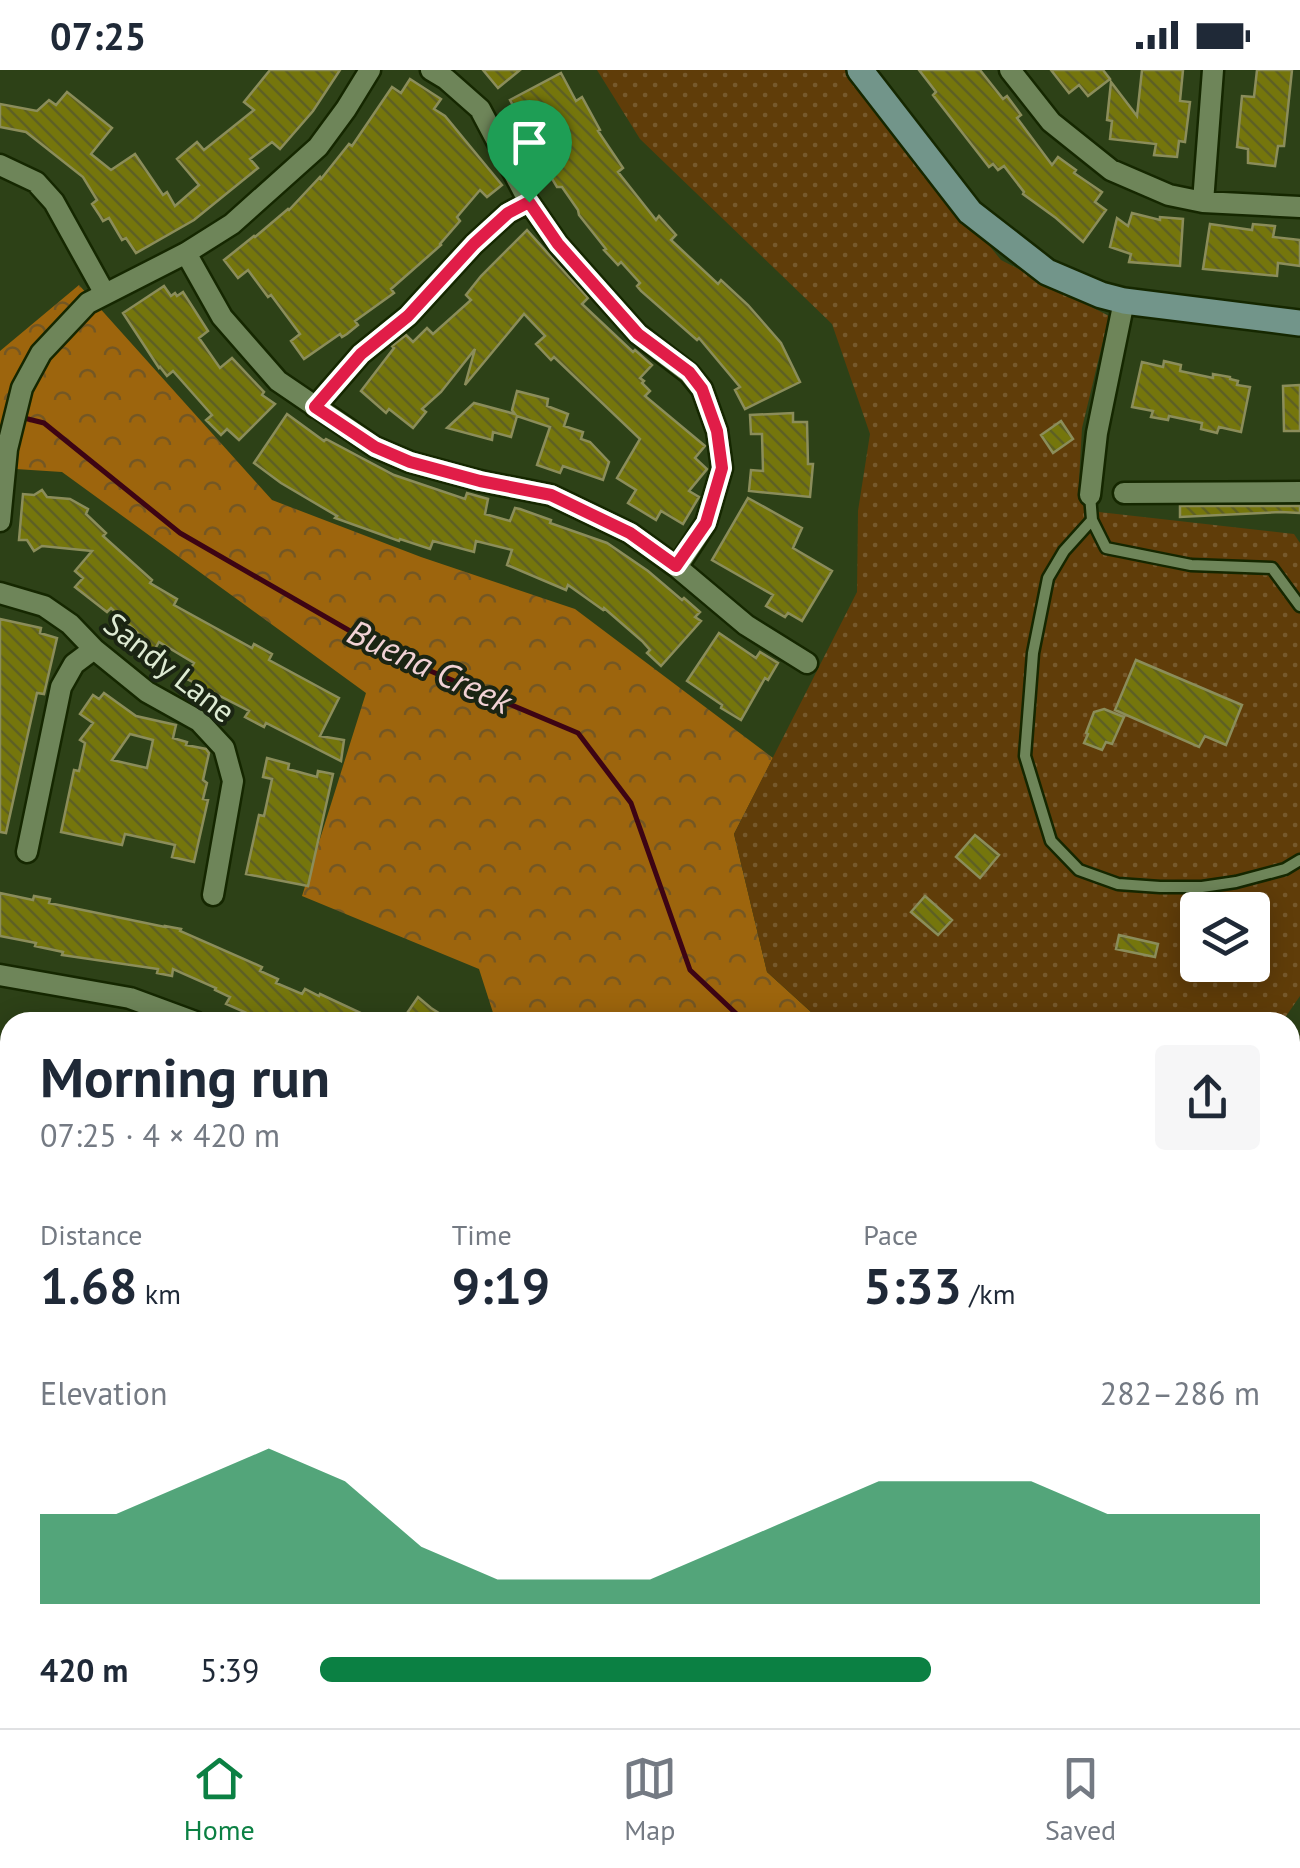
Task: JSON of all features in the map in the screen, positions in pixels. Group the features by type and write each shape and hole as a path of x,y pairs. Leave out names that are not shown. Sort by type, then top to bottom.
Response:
{"street":[{"path":"0,521 8,450 22,388 41,352 88,303 186,253 232,224 318,147 370,70"},
{"path":"430,70 480,109 529,202 558,244 638,334 689,372 702,389 717,431 722,468 706,523 676,566"},
{"path":"860,70 970,212 1048,272 1124,301 1300,323"},
{"path":"1010,70 1050,122 1111,170 1169,195 1203,202 1300,208"},
{"path":"1203,202 1213,70"},
{"path":"0,165 36,182 54,202 105,294"},
{"path":"315,407 361,354 408,316 474,244 508,213 529,202"},
{"path":"186,253 222,317 278,381 375,447 410,462 551,495 630,533 676,566 746,626 806,663"},
{"path":"1090,495 1097,433 1124,301"},
{"path":"1124,493 1300,492"},
{"name":"Sandy Lane","path":"0,593 44,606 147,692 199,720 224,748 233,780 213,894"},
{"path":"27,852 61,687 74,664 94,649"},
{"path":"0,975 130,998 168,1012"}],"lane":[{"path":"1090,495 1092,520 1106,548 1191,566 1272,568 1300,606"},
{"path":"1092,520 1064,551 1048,578 1032,653 1025,756 1051,841 1079,870 1118,884 1202,887 1285,869 1300,860"}],"green space":[{"path":"79,285 272,500 421,557 575,609 773,758 734,834 767,972 811,1012 493,1012 479,969 302,896 366,693 62,472 0,468 0,351"}],"shaded area":[{"path":"597,70 846,70 1001,260 1109,316 1082,428 1079,480 1099,512 1294,534 1300,543 1300,996 1289,1012 811,1012 767,972 734,834 857,592 858,511 870,434 832,324 640,139"}],"building":[{"path":"270,70 340,70 313,111 280,149 272,142 250,159 258,168 194,220 136,253 126,238 122,240 109,218 103,221 92,204 97,200 83,177 26,132 0,127 0,104 37,111 49,100 56,105 67,92 112,128 91,154 111,170 135,154 175,206 199,185 177,159 197,142 204,150 254,110 244,102"},
{"path":"483,70 520,70 498,88"},
{"path":"919,70 980,70 1003,99 1007,96 1021,115 1017,118 1052,165 1058,157 1102,192 1095,202 1106,210 1083,242 1023,194 1004,166 998,170 993,164 989,167 933,95 936,92"},
{"path":"1051,70 1103,70 1110,79 1088,96 1079,85 1069,93"},
{"path":"1142,70 1183,70 1180,101 1190,102 1185,142 1179,141 1177,157 1154,155 1156,144 1110,139 1112,121 1107,120 1111,82 1137,116"},
{"path":"1257,70 1292,70 1284,146 1278,146 1275,166 1248,163 1248,149 1237,147 1242,96 1254,97"},
{"path":"561,73 576,101 582,97 598,131 623,168 618,172 656,220 659,216 676,235 671,240 718,284 721,280 748,305 781,343 800,382 745,409 735,390 740,387 699,338 641,291 637,286 640,283 604,250 562,187 557,187 510,100"},
{"path":"410,79 441,99 434,109 445,116 502,185 487,197 480,190 457,217 460,221 441,245 391,289 394,293 355,321 358,325 347,334 340,334 304,359 291,341 300,334 271,295 268,297 248,270 238,278 224,260 289,210 321,179 349,144 352,146 392,87 401,93"},
{"path":"1132,213 1160,220 1183,219 1180,266 1129,262 1131,254 1110,247 1117,218 1128,226"},
{"path":"1210,224 1252,230 1253,224 1275,226 1273,237 1300,240 1300,266 1278,263 1277,276 1203,269"},
{"path":"527,230 588,298 582,304 652,365 640,378 650,391 645,396 705,446 695,458 707,469 689,491 699,497 683,524 661,511 656,520 628,503 636,490 617,478 640,439 536,344 545,336 524,314 465,385 475,349 422,409 426,412 413,428 389,409 386,413 361,391 392,346 406,335 413,342 427,328 433,334 471,300 466,295 481,276"},
{"path":"164,286 171,296 183,292 208,331 199,338 220,368 232,358 264,392 262,395 275,404 239,440 227,429 221,435 206,420 212,415 173,371 167,376 159,368 123,313"},
{"path":"1164,361 1181,365 1180,371 1213,378 1213,374 1230,377 1238,381 1237,385 1250,387 1241,432 1219,427 1217,433 1201,429 1202,423 1169,416 1168,420 1151,417 1153,411 1132,407 1142,362 1163,367"},
{"path":"1300,385 1300,431 1284,431 1283,386"},
{"path":"517,391 548,399 547,406 568,414 564,426 583,432 581,439 590,442 609,462 603,480 563,466 560,473 537,465 550,427 517,416 511,437 493,432 492,440 447,428 474,403 515,414 512,410"},
{"path":"793,413 793,422 807,422 808,464 813,464 810,497 749,491 751,470 763,471 762,434 751,434 750,415"},
{"path":"287,414 324,441 394,475 465,499 467,493 488,499 485,514 510,521 515,508 520,509 607,543 684,598 700,612 695,617 701,621 661,666 647,653 650,650 642,641 604,608 568,585 566,590 507,565 512,550 476,541 474,552 433,541 430,549 335,518 254,463"},
{"path":"1061,421 1073,439 1053,453 1041,435"},
{"path":"42,490 47,497 70,499 88,509 86,514 106,533 103,536 152,580 150,583 177,599 174,605 252,648 254,644 272,654 269,660 339,698 320,736 344,740 341,761 266,723 264,727 245,717 249,711 185,678 194,663 159,642 151,656 135,646 141,636 111,608 107,612 75,587 83,578 75,571 92,551 42,546 34,551 27,540 19,540 23,494 34,495"},
{"path":"748,498 802,528 793,548 832,571 802,621 766,606 773,595 712,560"},
{"path":"1180,506 1300,506 1300,513 1180,517"},
{"path":"0,619 41,628 40,633 57,638 44,694 37,693 6,833 0,832"},
{"path":"719,633 756,658 760,652 778,663 741,720 687,681"},
{"path":"1136,660 1242,705 1226,745 1205,736 1199,747 1115,710"},
{"path":"104,693 136,716 176,725 173,738 209,753 203,780 207,783 203,799 208,800 194,862 172,857 175,845 125,834 122,845 61,832 74,770 79,771 85,743 80,740 93,723 80,714 93,695 99,699","holes":["130,734 153,740 147,768 112,760"]},
{"path":"1104,709 1124,717 1112,744 1106,742 1102,750 1084,743 1094,712"},
{"path":"267,758 317,777 318,771 333,774 308,886 246,874 259,815 264,816 272,779 263,777"},
{"path":"975,835 999,855 980,878 956,857"},
{"path":"0,893 33,900 34,896 50,899 49,903 181,929 262,967 260,971 278,979 276,983 302,994 305,989 320,994 359,1012 244,1012 226,1004 230,997 216,988 173,969 172,976 157,973 158,969 62,955 63,952 35,946 36,943 0,936"},
{"path":"925,896 952,920 938,935 911,912"},
{"path":"1119,935 1158,944 1155,957 1116,949"},
{"path":"418,997 437,1012 408,1012"}],"waterway":[{"name":"Buena Creek","path":"20,417 44,423 180,533 390,654 578,733 631,803 690,970 734,1012"}],"route":[{"path":"529,202 558,244 638,334 689,372 702,389 717,431 722,468 706,523 676,566 630,533 551,495 410,462 375,447 315,407 361,354 408,316 474,244 508,213 529,202"}]}
